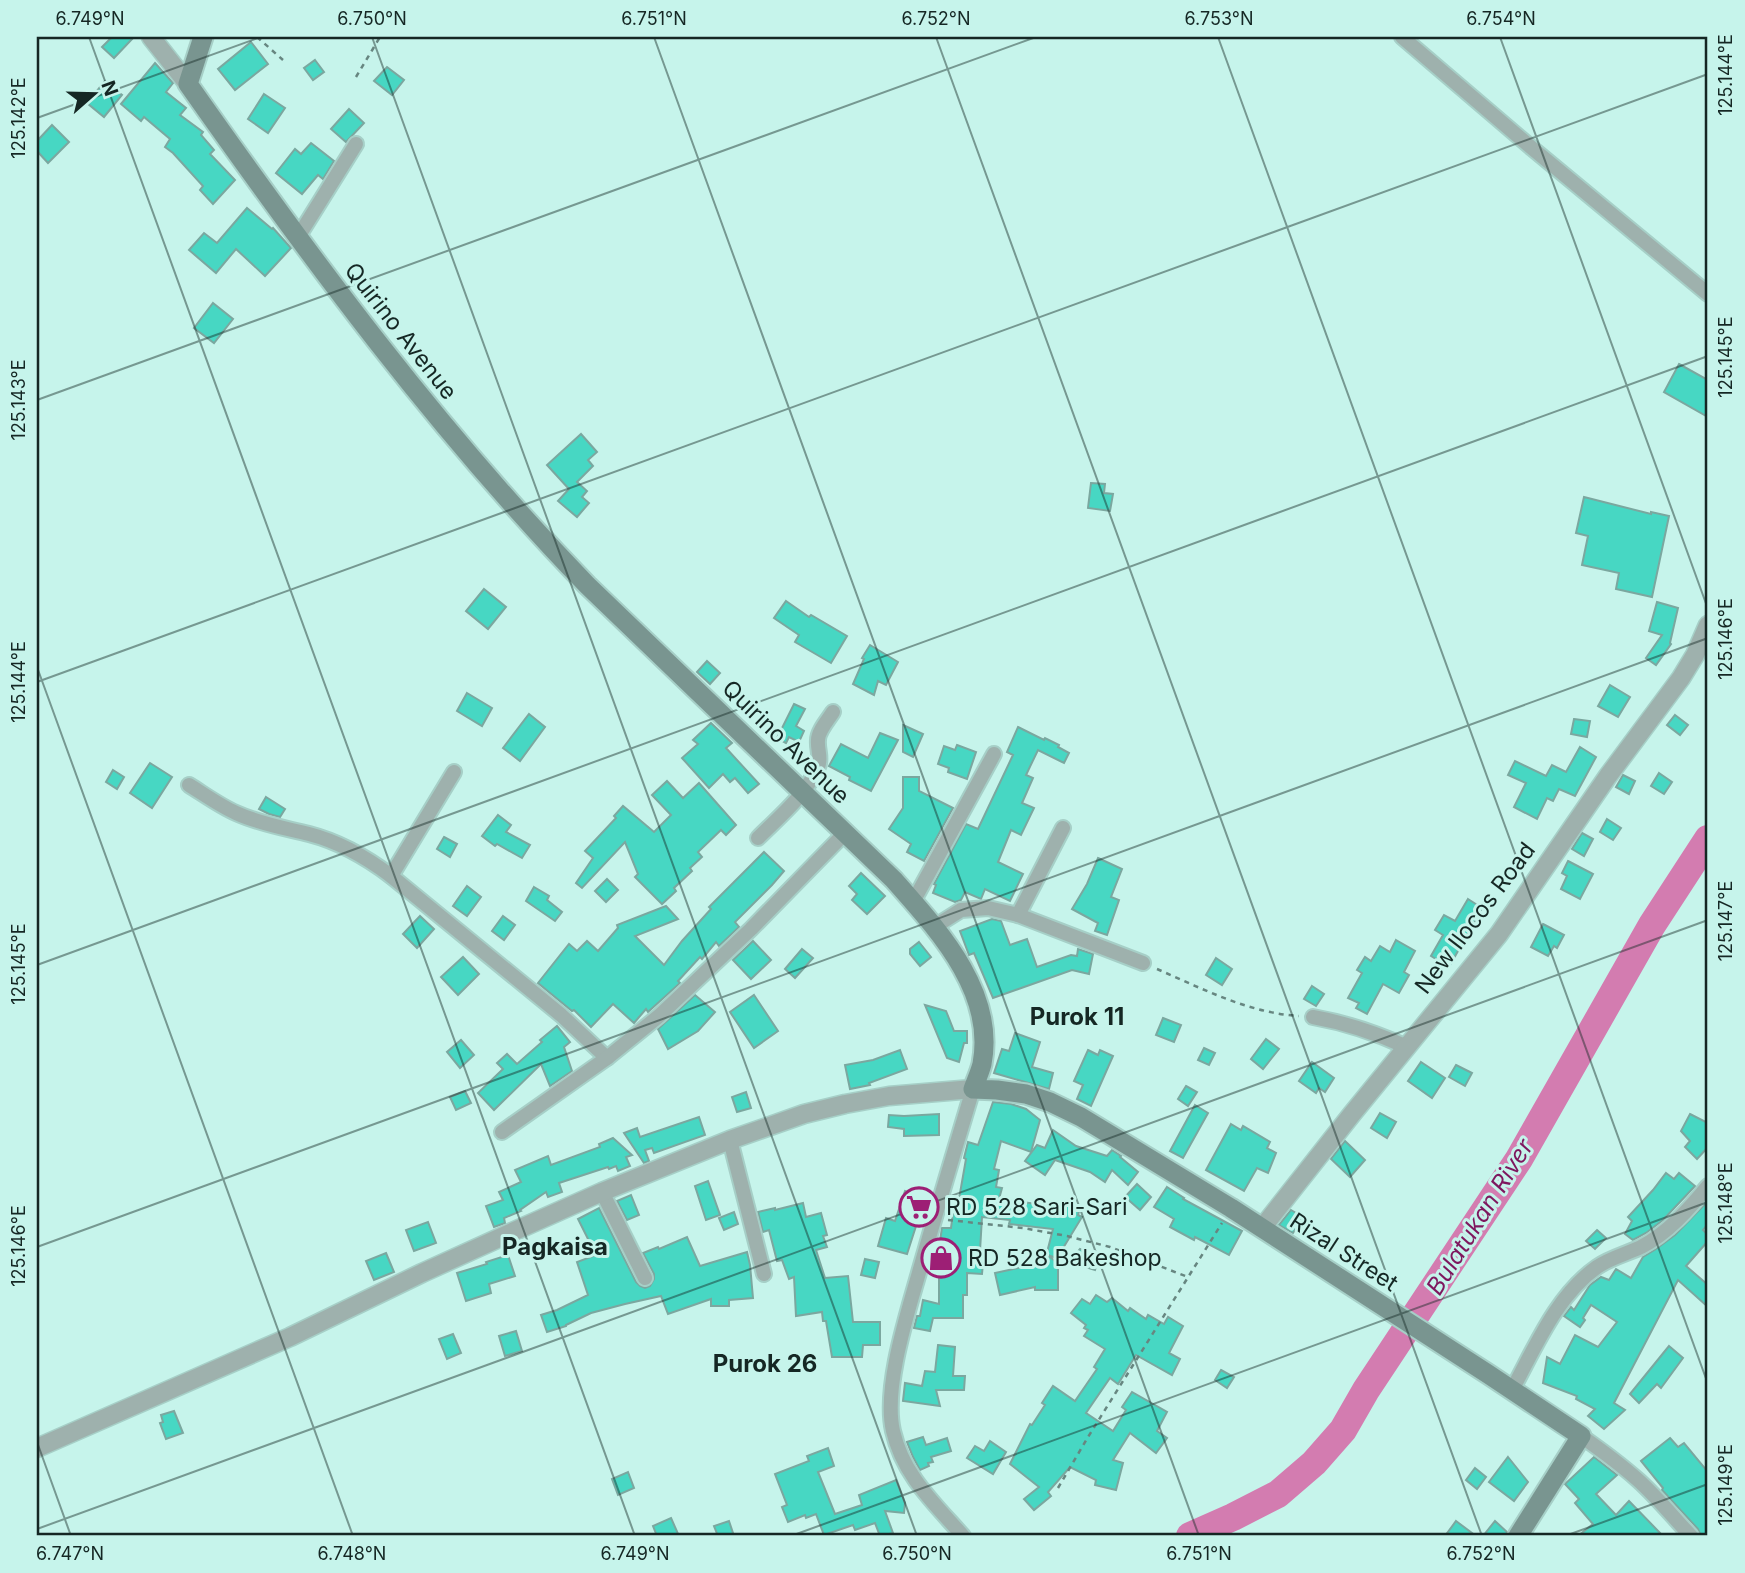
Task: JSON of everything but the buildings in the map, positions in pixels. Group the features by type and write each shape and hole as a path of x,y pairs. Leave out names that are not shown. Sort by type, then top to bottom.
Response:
{"main road":[{"path":"188,84 203,37"},
{"name":"Quirino Avenue","path":"188,84 366,329 539,535 587,585 894,880 934,927 970,981 981,1013 984,1036 982,1064 973,1089"},
{"name":"Rizal Street","path":"973,1089 1026,1094 1050,1102 1118,1138 1354,1287 1581,1436"},
{"path":"1518,1536 1581,1436"}],"street":[{"path":"151,37 188,84"},
{"path":"1402,37 1532,149 1708,294"},
{"path":"298,237 356,144"},
{"name":"New Ilocos Road","path":"1262,1228 1500,934 1608,776 1681,678 1708,625"},
{"path":"758,838 804,793 819,765 817,741 833,712"},
{"path":"914,902 995,754"},
{"path":"391,876 454,772"},
{"path":"189,786 236,813 274,827 337,843 366,857 561,1015 607,1058"},
{"path":"1018,915 1062,828"},
{"path":"502,1132 607,1058 659,1016 751,929 845,833"},
{"path":"934,927 961,910 988,908 1018,915 1143,963"},
{"path":"1313,1017 1340,1021 1407,1047"},
{"path":"37,1448 290,1337 422,1273 602,1192 730,1140 804,1114 845,1104 889,1096 973,1089"},
{"name":"Quirino Avenue","path":"963,1536 915,1482 906,1466 892,1428 892,1395 908,1312 973,1089"},
{"path":"730,1140 764,1274"},
{"path":"1513,1390 1545,1328 1580,1282 1596,1267 1658,1237 1688,1210 1708,1186"},
{"path":"602,1192 645,1278"},
{"name":"Rizal Street","path":"1581,1436 1638,1480 1691,1536"}],"path":[{"path":"257,37 283,60"},
{"path":"356,77 380,37"},
{"path":"1143,963 1223,998 1254,1008 1283,1015 1313,1017"},
{"path":"1058,1488 1231,1208"},
{"path":"934,1219 1023,1228 1078,1239 1110,1247 1188,1277"}],"waterway":[{"name":"Bulatukan River","path":"1190,1536 1278,1494 1314,1463 1343,1430 1366,1390 1519,1159 1652,925 1708,839"}],"place":[{"name":"RD 528 Sari-Sari","path":"919,1207"},
{"name":"RD 528 Bakeshop","path":"941,1258"}],"district":[{"name":"Purok 11","path":"1077,1017"},
{"name":"Pagkaisa","path":"555,1247"},
{"name":"Purok 26","path":"765,1364"}]}
